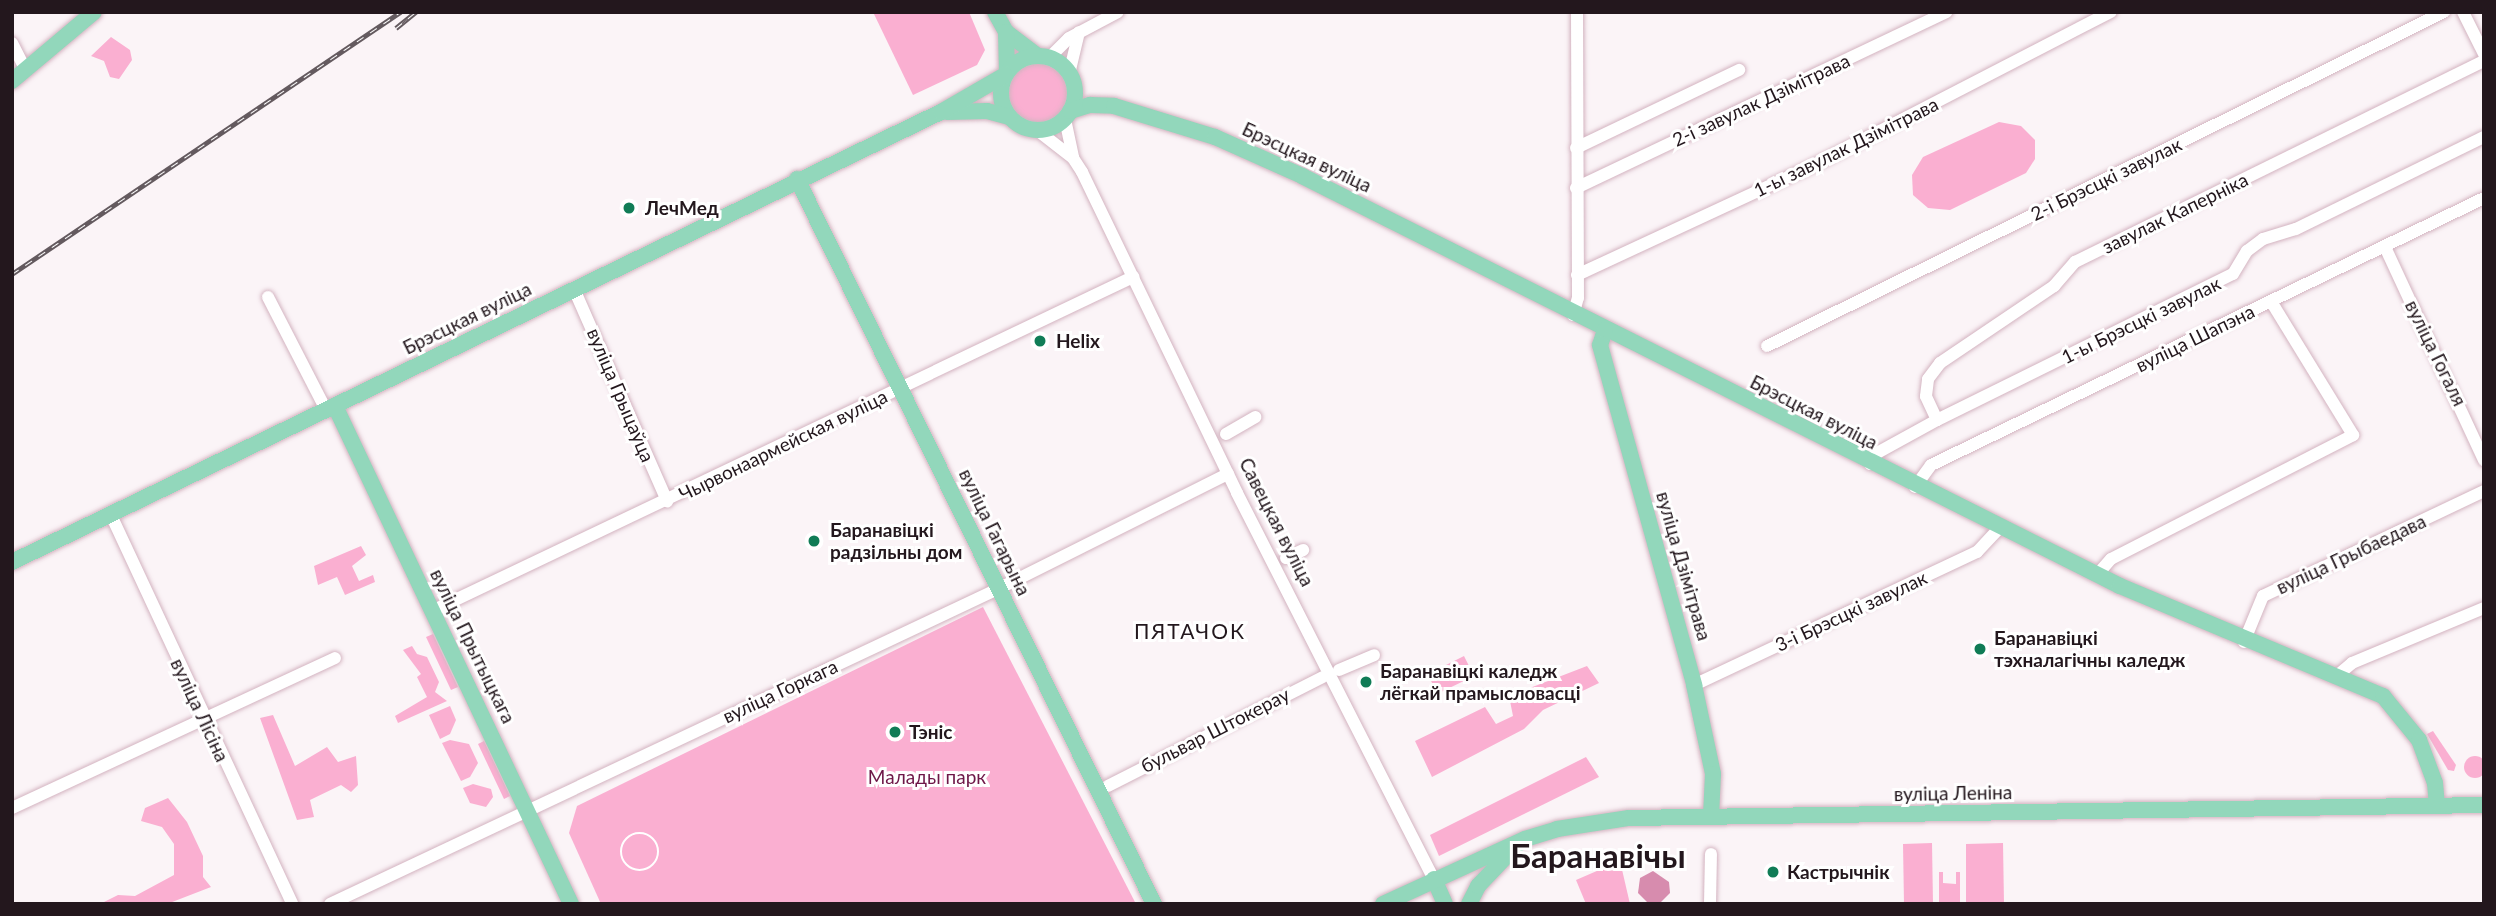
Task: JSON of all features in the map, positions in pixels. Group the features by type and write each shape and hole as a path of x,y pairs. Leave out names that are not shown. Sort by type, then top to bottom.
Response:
{"main road":[{"path":"12,81 93,12"},
{"path":"995,12 1006,32 1071,79 1067,115 1037,130 1009,117 1001,97 1006,73 1006,32"},
{"path":"1006,73 1021,60 1044,57"},
{"name":"Брэсцкая вуліца","path":"12,562 331,409 797,179 941,112 1006,73"},
{"name":"Брэсцкая вуліца","path":"1071,79 1114,106"},
{"name":"Брэсцкая вуліца","path":"1067,115 1096,104 1114,106 1215,137 1302,176 1915,487 2097,575 2244,642 2339,674 2383,696 2408,721 2427,760 2437,806"},
{"name":"Брэсцкая вуліца","path":"941,112 987,111 1009,117"},
{"name":"вуліца Гагарына","path":"797,179 1154,904"},
{"name":"вуліца Дзімітрава","path":"1605,330 1600,345 1694,685 1713,774 1711,817"},
{"name":"вуліца Прытыцкага","path":"331,409 530,810 571,904"},
{"name":"вуліца Леніна","path":"1383,904 1525,839 1600,821 1711,817 2484,806"},
{"path":"1469,904 1478,886 1525,839"},
{"name":"Савецкая вуліца","path":"1434,879 1445,904"}],"street":[{"path":"1044,57 1079,32 1118,12"},
{"path":"1573,314 1578,298 1577,12"},
{"name":"2-і завулак Дзімітрава","path":"1576,188 1946,12"},
{"name":"1-ы завулак Дзімітрава","path":"1577,275 1814,165 2111,12"},
{"name":"2-і Брэсцкі завулак","path":"1767,346 2444,12"},
{"path":"2463,12 2484,54"},
{"path":"1071,79 1079,32"},
{"path":"12,43 26,71"},
{"name":"завулак Каперніка","path":"1937,420 1926,396 1928,379 1940,363 2054,286 2075,261 2484,61"},
{"path":"1576,148 1739,70"},
{"name":"Савецкая вуліца","path":"1067,115 1073,158 1228,474 1434,879"},
{"name":"Савецкая вуліца","path":"1037,130 1073,158"},
{"name":"1-ы Брэсцкі завулак","path":"1870,464 1877,453 1937,420 2233,274 2247,251 2263,239 2296,229 2484,138"},
{"name":"вуліца Шапэна","path":"1915,487 1931,465 2484,198"},
{"name":"вуліца Гогаля","path":"2385,247 2484,460"},
{"name":"Чырвонаармейская вуліца","path":"432,611 1133,277"},
{"name":"вуліца Грыцаўца","path":"574,289 667,501"},
{"name":"вуліца Прытыцкага","path":"268,297 331,409"},
{"path":"2097,575 2111,559 2353,435 2271,301"},
{"path":"1226,434 1255,417"},
{"name":"вуліца Горкага","path":"330,904 1000,588 1228,474"},
{"name":"вуліца Грыбаедава","path":"2244,642 2263,596 2484,491"},
{"name":"вуліца Лісіна","path":"111,514 292,904"},
{"name":"3-і Брэсцкі завулак","path":"1694,685 1977,552 1999,528"},
{"path":"1286,558 1303,550"},
{"path":"2339,674 2352,663 2484,608"},
{"path":"1339,670 1374,655"},
{"path":"12,808 205,721 335,658"},
{"name":"бульвар Штокерау","path":"1108,786 1323,677"},
{"path":"1710,904 1711,854"}],"green space":[{"path":"873,12 969,12 985,50 977,65 913,95"},
{"path":"111,37 130,50 132,60 119,79 110,77 104,61 91,56"},
{"path":"1038,64 1049,66 1062,77 1067,93 1065,104 1054,117 1038,122 1027,120 1014,109 1009,93 1011,82 1022,69"},
{"path":"1999,122 2021,126 2035,140 2035,159 2026,173 1950,210 1928,208 1913,195 1912,175 1923,157"},
{"path":"361,546 366,555 352,566 359,581 373,575 375,582 345,595 337,577 318,585 314,566"},
{"name":"Малады парк","path":"983,607 1136,904 601,904 569,833 577,806"},
{"path":"433,634 458,687 451,690 426,637"},
{"path":"412,646 417,654 427,657 439,682 435,692 447,701 398,723 395,716 427,697 417,677 421,674 403,650"},
{"path":"1464,656 1474,676 1437,694 1428,674"},
{"path":"1587,666 1599,683 1543,710 1524,729 1432,777 1415,741 1485,707 1496,724 1513,716 1509,696"},
{"path":"450,706 456,720 450,734 440,739 429,715"},
{"path":"273,715 295,766 327,747 338,762 356,756 358,785 351,792 341,785 310,800 314,817 297,820 260,718"},
{"path":"2433,731 2456,765 2454,771 2448,770 2427,734"},
{"path":"450,740 469,744 478,763 470,777 461,781 442,743"},
{"path":"484,741 510,796 504,799 478,744"},
{"path":"2475,756 2483,759 2486,767 2483,775 2475,778 2467,775 2464,767 2467,759"},
{"path":"1586,757 1599,777 1439,856 1430,835"},
{"path":"473,784 491,789 493,797 486,807 470,803 463,788"},
{"path":"168,798 187,822 203,856 203,877 211,887 167,904 100,904 118,895 135,896 174,875 174,844 162,827 141,821 145,808"},
{"path":"1932,843 1933,904 1904,904 1903,844"},
{"path":"2003,843 2004,904 1966,904 1966,844"},
{"path":"1620,861 1630,904 1586,904 1576,880"},
{"path":"1939,872 1943,872 1943,883 1956,884 1956,872 1960,872 1960,904 1939,904"}],"shaded area":[{"path":"1653,871 1669,882 1670,893 1659,904 1649,904 1638,893 1640,878"}],"railway":[{"path":"12,274 401,12"},
{"path":"396,28 416,12"},
{"path":"640,833 654,838 659,852 654,866 640,871 626,866 621,852 626,838 640,833"}],"place":[{"name":"ЛечМед","path":"629,208"},
{"name":"Helix","path":"1040,341"},
{"name":"Баранавіцкі радзільны дом","path":"814,541"},
{"name":"Баранавіцкі тэхналагічны каледж","path":"1980,649"},
{"name":"Баранавіцкі каледж лёгкай прамысловасці","path":"1366,682"},
{"name":"Тэніс","path":"895,732"},
{"name":"Кастрычнік","path":"1773,872"}],"district":[{"name":"ПЯТАЧОК","path":"1190,631"},
{"name":"Баранавічы","path":"1598,856"}]}
